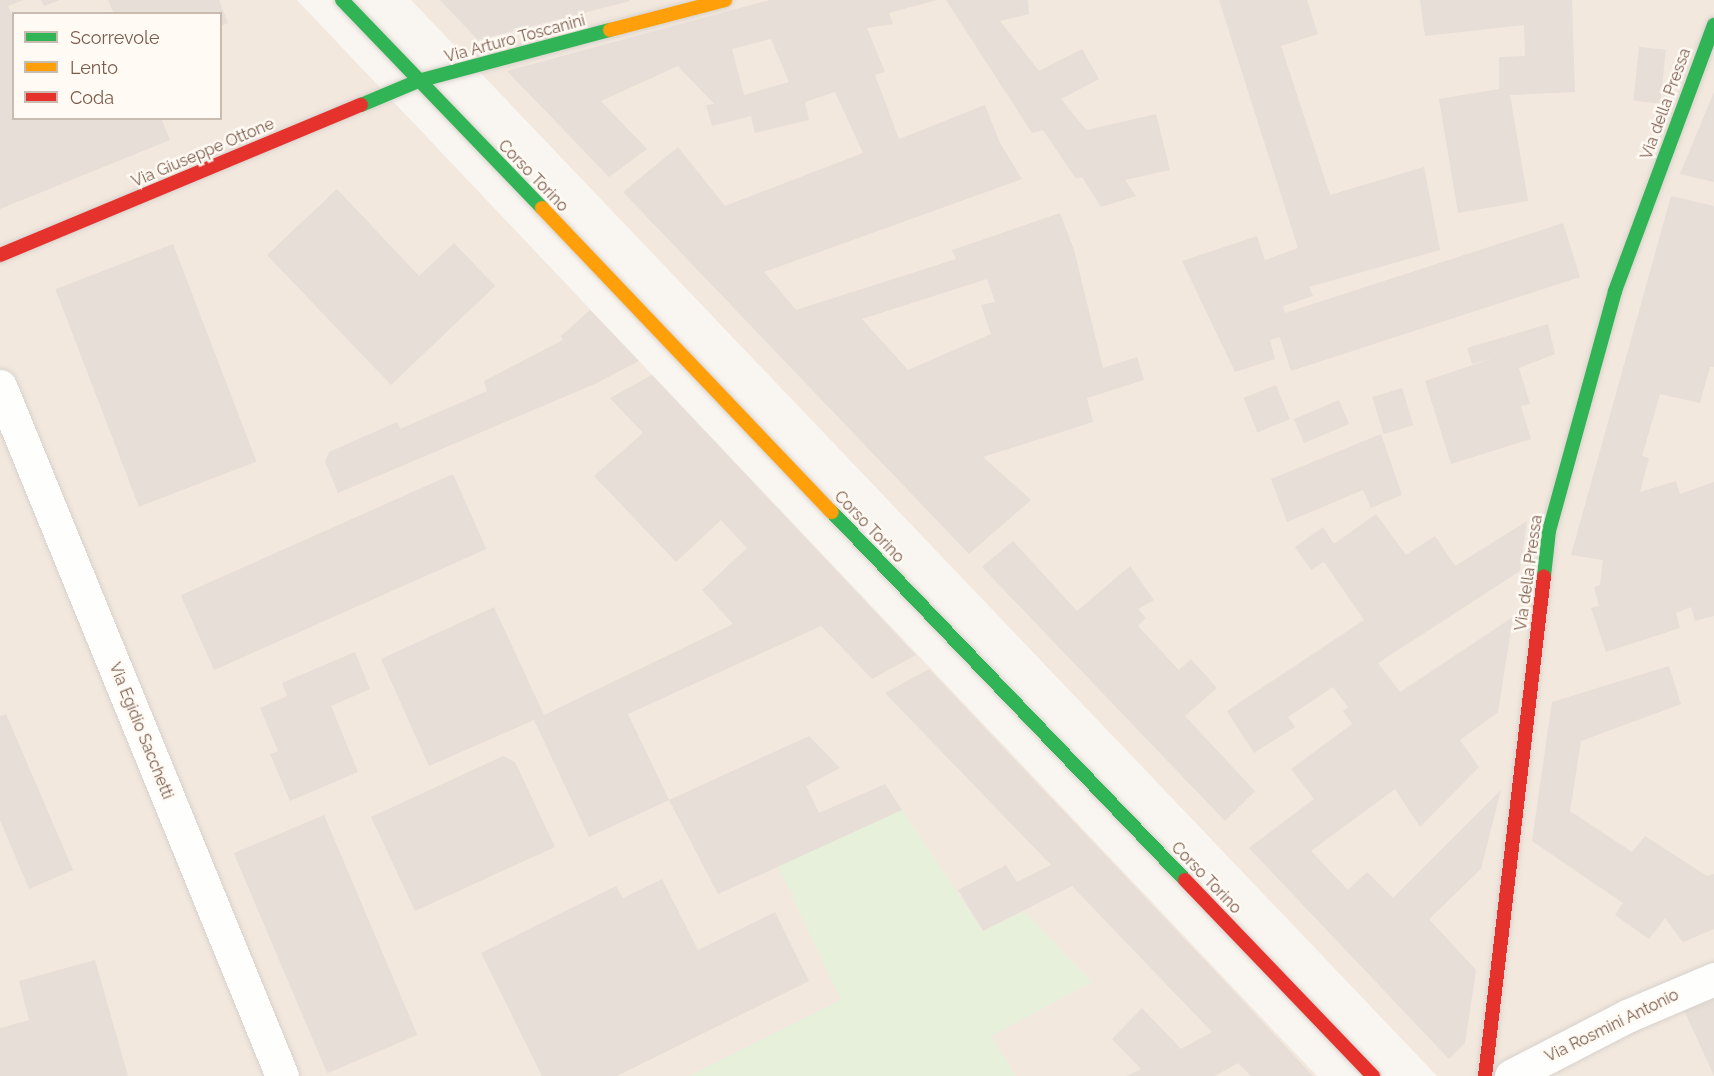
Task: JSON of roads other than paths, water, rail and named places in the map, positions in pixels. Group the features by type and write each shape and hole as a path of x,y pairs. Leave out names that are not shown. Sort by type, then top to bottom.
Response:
{"street":[{"name":"Corso Torino","path":"342,0 1373,1076"},
{"name":"Via Arturo Toscanini","path":"418,81 725,0"},
{"name":"Via della Pressa","path":"1485,1076 1549,531 1615,291 1714,25"},
{"name":"Via Giuseppe Ottone","path":"0,255 418,81"},
{"name":"Via Egidio Sacchetti","path":"0,387 282,1076"},
{"name":"Via Rosmini Antonio","path":"1511,1076 1627,1016 1714,979"}]}
